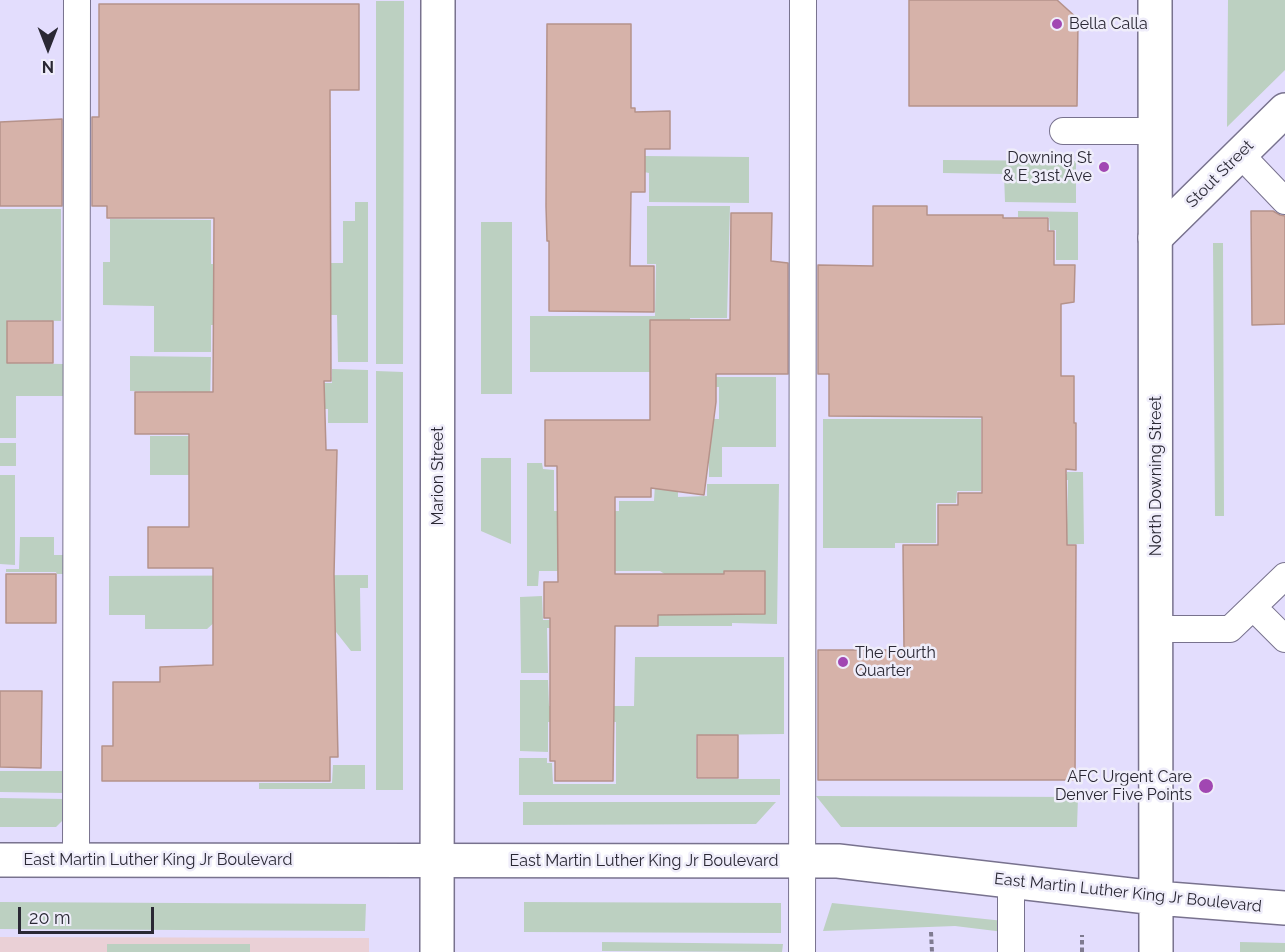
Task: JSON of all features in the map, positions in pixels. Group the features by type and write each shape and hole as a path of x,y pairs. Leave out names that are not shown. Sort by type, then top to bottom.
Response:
{"main road":[{"name":"Marion Street","path":"437,952 438,0"},
{"name":"North Downing Street","path":"1155,0 1156,952"},
{"name":"Stout Street","path":"1155,238 1285,110"},
{"name":"East Martin Luther King Jr Boulevard","path":"0,860 838,861 1156,898 1285,908"}],"lane":[{"path":"76,860 77,0"},
{"path":"802,952 803,0"},
{"path":"1063,131 1155,131"},
{"path":"1240,154 1285,201"},
{"path":"1156,629 1230,629 1285,576"},
{"path":"1254,608 1285,639"},
{"path":"1011,881 1011,952"}],"path":[{"path":"931,932 932,952"},
{"path":"1082,935 1082,952"}],"shaded area":[{"path":"0,937 369,938 369,952 0,952"}],"green space":[{"path":"1228,0 1285,0 1285,70 1227,127"},
{"path":"376,1 404,1 403,364 376,364"},
{"path":"644,156 749,157 749,203 649,202 649,173 644,172"},
{"path":"943,160 1076,161 1076,203 1005,202 1004,174 943,173"},
{"path":"355,202 368,202 368,362 338,362 337,315 224,314 224,263 343,263 343,221 355,221"},
{"path":"647,206 730,206 727,318 690,318 690,385 652,372 530,372 530,316 655,316 656,264 647,264"},
{"path":"0,209 61,209 61,321 7,320 7,363 63,364 63,396 16,396 16,438 0,438"},
{"path":"1018,211 1078,212 1078,260 1056,260 1056,230 1050,230 1049,217 1018,217"},
{"path":"110,219 211,220 211,264 222,264 222,325 211,325 211,352 154,352 154,306 103,305 103,262 110,262"},
{"path":"481,222 512,222 512,394 481,394"},
{"path":"1213,243 1223,243 1224,516 1215,516"},
{"path":"130,356 211,357 210,407 187,407 186,392 130,391"},
{"path":"332,369 368,370 368,423 328,423 328,409 319,409 319,383 332,383"},
{"path":"376,371 403,372 403,790 376,790"},
{"path":"700,377 776,377 776,447 722,447 722,477 709,477 709,457 685,457 700,419 719,419 719,387 700,387"},
{"path":"823,419 981,419 981,491 957,491 956,503 936,503 936,543 895,543 895,548 823,548"},
{"path":"150,436 210,436 205,475 150,475"},
{"path":"0,443 16,443 16,466 0,466"},
{"path":"481,458 511,458 511,544 481,531"},
{"path":"527,463 542,463 543,469 554,470 554,511 619,511 619,501 654,501 655,484 678,484 678,497 707,496 707,484 779,484 777,624 658,626 658,615 674,615 674,580 660,571 539,571 538,586 527,586"},
{"path":"1067,472 1083,472 1084,544 985,545 1057,525 1067,525 1068,480 1057,480 1057,474 1067,474"},
{"path":"0,475 15,475 15,565 0,564"},
{"path":"20,537 54,537 54,555 68,555 68,574 6,572 6,569 19,569"},
{"path":"368,575 368,588 360,588 361,651 351,651 325,618 217,620 207,629 145,629 145,615 109,615 109,576"},
{"path":"542,596 543,620 555,620 555,628 547,628 548,673 521,673 520,597"},
{"path":"635,657 784,657 784,734 696,735 696,779 780,779 780,795 519,795 519,758 547,758 547,763 552,763 553,784 616,784 616,722 548,722 548,752 520,751 520,680 548,680 549,706 634,706"},
{"path":"333,765 365,765 365,789 259,789 259,783 332,783"},
{"path":"0,771 65,771 65,793 0,792"},
{"path":"816,796 1078,797 1077,827 841,827"},
{"path":"0,798 65,799 65,818 56,827 0,827"},
{"path":"523,802 776,802 756,824 523,825"},
{"path":"0,902 366,904 365,931 0,929"},
{"path":"524,902 781,903 781,933 524,932"},
{"path":"832,903 1004,921 1004,932 955,926 823,931"},
{"path":"602,942 783,944 782,952 602,951"},
{"path":"1240,942 1285,943 1285,952 1240,952"},
{"path":"107,944 250,944 250,952 107,952"}],"building":[{"path":"909,0 1057,0 1078,19 1077,106 909,106"},
{"path":"99,4 359,4 359,90 330,90 331,381 324,381 326,450 337,450 334,574 338,757 330,757 330,781 102,781 102,746 113,746 113,682 160,682 160,667 213,665 213,568 148,568 148,527 189,527 189,434 135,434 135,392 213,392 214,218 107,218 107,206 92,206 92,117 99,117"},
{"path":"547,24 631,24 631,108 635,108 635,112 670,111 670,149 645,149 645,192 631,192 630,266 654,266 654,312 549,311 549,241 547,241 546,206"},
{"path":"62,119 62,206 0,206 0,122"},
{"path":"873,206 927,206 927,215 1003,215 1003,218 1048,218 1048,231 1054,231 1054,265 1075,265 1074,302 1061,304 1061,376 1074,376 1074,423 1076,423 1076,470 1066,469 1067,545 1076,545 1075,780 818,780 818,650 904,650 903,545 938,545 938,505 958,505 958,493 982,493 982,417 829,416 829,374 818,374 818,265 873,266"},
{"path":"1251,211 1273,211 1285,216 1285,324 1252,325"},
{"path":"731,213 772,213 771,261 788,263 788,374 716,374 716,402 704,495 651,488 651,497 615,497 615,574 724,574 724,571 765,571 765,614 658,615 658,626 615,626 613,781 555,781 555,761 550,761 550,618 544,618 544,582 558,582 557,466 545,466 545,420 650,420 650,320 730,320"},
{"path":"7,321 53,321 53,363 7,363"},
{"path":"6,574 56,574 56,623 6,623"},
{"path":"0,691 42,691 41,768 0,767"},
{"path":"697,735 738,735 738,778 697,778"}],"place":[{"name":"Bella Calla","path":"1057,24"},
{"name":"Downing St & E 31st Ave","path":"1104,167"},
{"name":"The Fourth Quarter","path":"843,662"},
{"name":"AFC Urgent Care Denver Five Points","path":"1206,786"}]}
